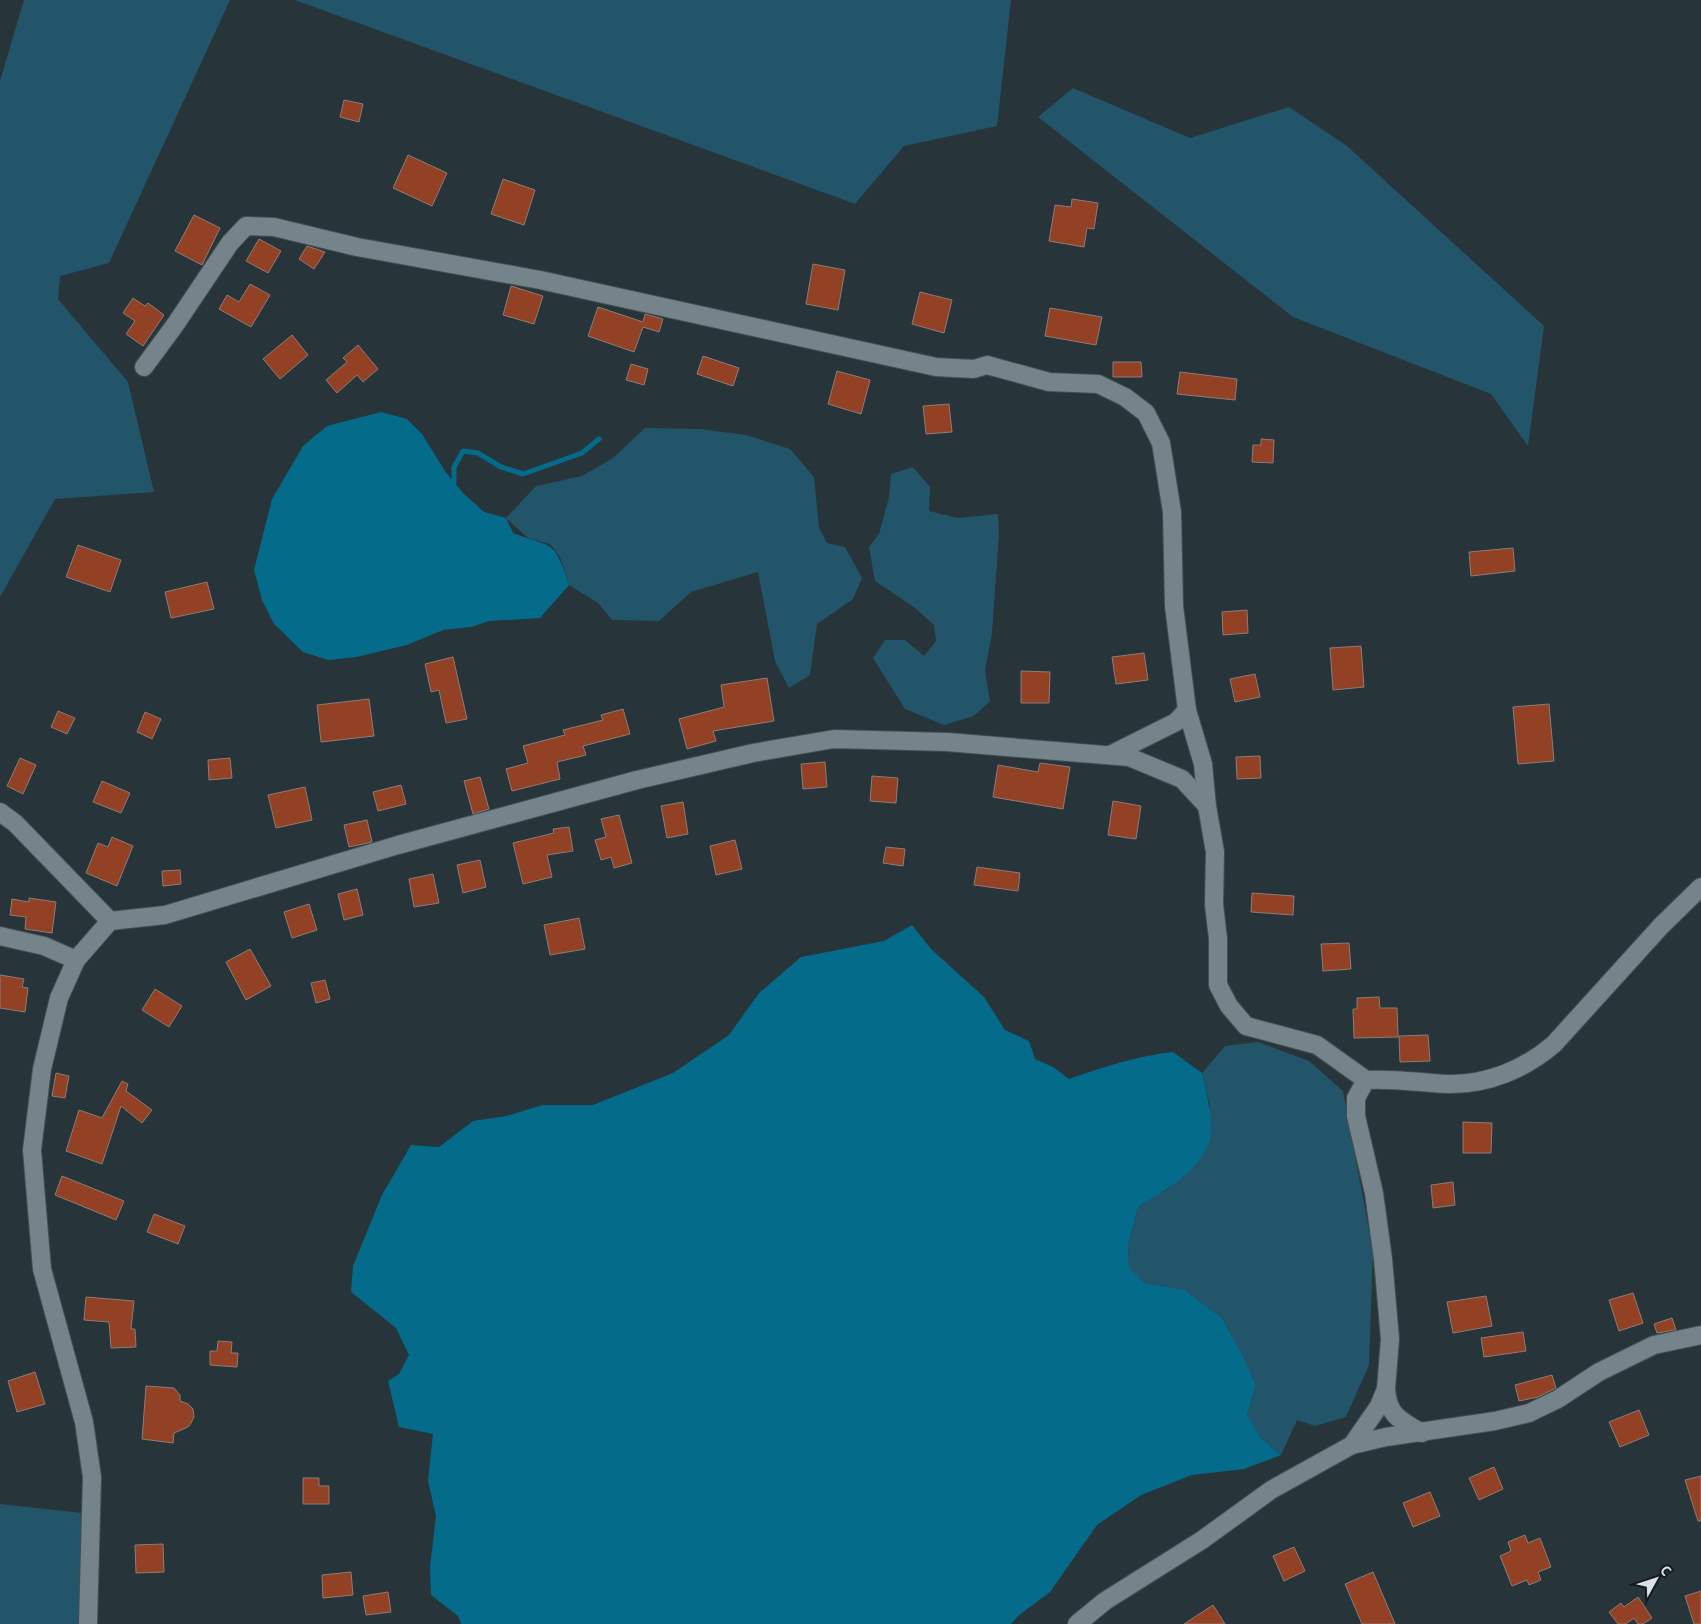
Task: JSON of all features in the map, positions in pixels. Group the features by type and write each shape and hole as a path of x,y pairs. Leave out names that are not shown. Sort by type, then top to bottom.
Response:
{"street":[{"path":"144,367 175,325 230,243 246,226 274,227 356,247 540,280 936,367 974,369 987,365 1049,382 1098,384 1125,397 1146,413 1161,443 1172,512 1174,606 1186,710 1203,764 1207,806 1215,852 1214,904 1218,939 1218,985 1230,1006 1246,1026 1317,1046 1366,1080 1394,1078 1450,1084 1487,1080 1519,1069 1538,1058 1554,1044 1662,926 1701,887"},
{"path":"1110,755 1176,722 1186,710"},
{"path":"88,1624 92,1477 84,1422 42,1269 32,1150 42,1069 59,998 76,960 110,921 165,915 398,845 637,780 753,753 834,739 947,742 1129,757 1182,779 1207,806"},
{"path":"0,812 15,823 110,921"},
{"path":"0,936 44,946 76,960"},
{"path":"1366,1080 1356,1098 1356,1116 1374,1193 1384,1259 1390,1339 1386,1389 1387,1404 1395,1416 1422,1433"},
{"path":"1077,1624 1105,1601 1208,1535 1271,1490 1352,1445 1386,1437 1495,1421 1529,1413 1558,1399 1599,1372 1654,1346 1701,1335"},
{"path":"1352,1445 1372,1418 1386,1389"}],"shaded area":[{"path":"24,0 230,0 109,263 60,276 58,299 128,382 154,492 55,499 0,597 0,81"},
{"path":"295,0 1011,0 997,126 904,146 855,204"},
{"path":"1073,88 1190,138 1289,107 1347,146 1544,326 1528,446 1491,394 1293,317 1038,117"},
{"path":"381,412 407,419 422,434 445,471 463,493 484,512 506,518 513,533 545,544 556,553 569,585 540,618 489,621 471,627 443,630 407,645 356,657 328,660 303,652 274,624 262,600 254,570 272,499 303,446 327,426"},
{"path":"645,428 700,429 746,435 790,449 814,477 819,528 827,543 845,547 862,578 853,599 817,624 810,675 789,688 775,661 758,572 691,592 659,621 612,620 598,603 569,585 560,557 550,544 529,539 506,518 536,486 582,476 613,458"},
{"path":"913,467 930,487 929,511 958,518 998,514 999,534 992,633 985,671 990,701 974,716 944,725 905,709 873,658 885,640 905,640 924,656 936,641 934,625 915,608 875,581 869,547 879,534 889,497 891,474"},
{"path":"912,925 931,949 984,997 1005,1030 1029,1041 1035,1059 1053,1067 1069,1079 1133,1059 1173,1052 1202,1073 1208,1098 1211,1127 1209,1142 1204,1153 1189,1172 1169,1188 1138,1207 1128,1246 1129,1268 1145,1283 1185,1290 1222,1318 1243,1356 1256,1385 1247,1414 1260,1437 1281,1455 1244,1469 1192,1475 1141,1495 1097,1525 1050,1592 1018,1616 1011,1624 461,1624 458,1616 431,1595 430,1567 436,1516 428,1481 433,1434 399,1427 388,1381 399,1374 409,1355 396,1328 351,1292 353,1266 382,1195 411,1145 439,1147 473,1121 506,1116 543,1105 593,1105 673,1073 729,1035 759,993 801,957 884,941"},
{"path":"1258,1042 1309,1061 1343,1091 1373,1251 1369,1365 1346,1417 1315,1426 1297,1420 1281,1455 1260,1437 1247,1414 1256,1385 1243,1356 1222,1318 1185,1290 1145,1283 1129,1269 1128,1246 1138,1207 1169,1188 1210,1106 1202,1073 1225,1046"},
{"path":"0,1504 83,1513 79,1624 0,1624"}],"building":[{"path":"344,100 363,104 359,122 340,117"},
{"path":"408,155 447,173 432,206 393,188"},
{"path":"503,179 535,190 524,225 491,214"},
{"path":"1072,199 1098,203 1094,229 1087,228 1084,247 1049,241 1055,205 1071,207"},
{"path":"194,215 220,228 202,265 175,251"},
{"path":"259,239 281,251 268,273 246,261"},
{"path":"307,246 325,252 314,269 299,259"},
{"path":"813,264 845,270 838,310 806,304"},
{"path":"250,284 270,295 251,327 219,309 227,295 239,302"},
{"path":"511,286 543,296 534,324 503,315"},
{"path":"920,292 952,300 944,333 912,324"},
{"path":"133,298 145,306 148,303 164,315 143,346 126,334 135,321 123,313"},
{"path":"598,307 643,322 645,314 663,319 659,332 643,327 634,352 588,336"},
{"path":"1050,308 1102,317 1096,345 1045,336"},
{"path":"292,335 308,355 280,379 263,359"},
{"path":"358,345 378,369 363,382 357,375 337,393 326,380 347,362 343,358"},
{"path":"703,356 739,368 733,386 697,374"},
{"path":"1113,362 1141,362 1142,377 1113,377"},
{"path":"631,364 648,369 644,385 626,380"},
{"path":"837,371 870,380 861,414 828,404"},
{"path":"1180,372 1237,379 1235,400 1177,394"},
{"path":"949,404 952,432 926,434 923,406"},
{"path":"1261,439 1274,440 1273,463 1252,462 1253,445 1261,445"},
{"path":"78,545 121,560 110,592 66,577"},
{"path":"1513,548 1515,571 1471,576 1469,552"},
{"path":"207,582 214,609 171,618 165,592"},
{"path":"1247,610 1248,633 1223,635 1222,612"},
{"path":"1361,646 1364,687 1333,690 1330,648"},
{"path":"1144,653 1148,680 1116,684 1112,657"},
{"path":"453,657 467,719 446,723 439,690 431,692 425,664"},
{"path":"1021,671 1050,672 1049,703 1021,703"},
{"path":"1255,674 1260,697 1235,702 1230,679"},
{"path":"767,678 774,721 713,731 716,741 687,749 679,719 724,707 721,685"},
{"path":"369,699 374,736 321,742 317,705"},
{"path":"1549,704 1554,761 1518,764 1513,707"},
{"path":"623,709 630,734 583,746 586,755 557,762 560,779 512,791 506,769 528,763 523,746 565,735 563,730 603,720 601,715"},
{"path":"58,711 75,718 67,734 51,727"},
{"path":"145,712 161,719 152,739 137,732"},
{"path":"1260,756 1261,778 1237,779 1236,757"},
{"path":"20,758 36,765 23,794 7,786"},
{"path":"230,758 232,778 209,780 208,760"},
{"path":"825,762 827,787 803,789 801,764"},
{"path":"1040,763 1070,767 1063,809 993,797 998,765 1038,772"},
{"path":"872,776 898,778 896,803 870,801"},
{"path":"480,777 489,809 473,814 464,781"},
{"path":"102,781 130,793 121,813 93,802"},
{"path":"401,785 406,804 378,811 373,792"},
{"path":"305,787 312,820 276,828 268,795"},
{"path":"1113,801 1141,806 1136,839 1108,835"},
{"path":"683,802 688,834 667,838 661,806"},
{"path":"619,815 632,863 614,868 611,857 601,860 595,840 606,837 601,819"},
{"path":"367,820 372,842 349,847 344,825"},
{"path":"569,827 573,851 547,855 552,877 523,884 513,843 554,833 553,829"},
{"path":"112,837 133,846 117,886 86,873 98,843 108,847"},
{"path":"735,840 742,869 716,875 710,846"},
{"path":"886,847 905,849 903,866 883,863"},
{"path":"480,860 486,887 463,893 457,865"},
{"path":"977,867 1020,873 1018,891 974,885"},
{"path":"180,870 181,884 163,886 162,871"},
{"path":"433,874 439,903 414,907 409,879"},
{"path":"357,889 363,915 344,920 338,894"},
{"path":"1252,893 1294,896 1293,915 1251,912"},
{"path":"29,898 56,902 52,933 25,929 26,917 10,915 12,899 29,902"},
{"path":"309,904 317,930 292,938 284,912"},
{"path":"579,918 585,949 550,955 544,925"},
{"path":"1349,943 1351,969 1323,971 1321,944"},
{"path":"250,949 271,986 246,1000 226,962"},
{"path":"0,975 24,979 22,987 28,988 25,1012 0,1008"},
{"path":"325,980 330,999 316,1003 311,983"},
{"path":"155,989 182,1006 169,1027 142,1010"},
{"path":"1379,997 1380,1008 1397,1008 1398,1037 1354,1038 1353,1009 1357,1009 1357,998"},
{"path":"1428,1035 1430,1061 1400,1062 1399,1036"},
{"path":"56,1073 69,1076 65,1098 52,1096"},
{"path":"122,1081 128,1084 126,1091 152,1110 142,1123 121,1106 102,1164 66,1151 79,1110 102,1118"},
{"path":"1463,1122 1492,1123 1491,1153 1463,1153"},
{"path":"62,1176 124,1201 116,1220 55,1195"},
{"path":"1453,1182 1455,1205 1433,1208 1431,1185"},
{"path":"154,1214 185,1226 178,1244 147,1232"},
{"path":"1633,1293 1643,1323 1619,1331 1609,1300"},
{"path":"1486,1296 1492,1326 1453,1333 1447,1302"},
{"path":"86,1297 134,1301 131,1329 135,1329 136,1347 111,1348 109,1322 84,1320"},
{"path":"1672,1318 1676,1330 1657,1333 1654,1324"},
{"path":"1523,1332 1526,1351 1484,1357 1481,1338"},
{"path":"218,1341 232,1342 231,1353 238,1353 237,1367 210,1365 210,1351 217,1351"},
{"path":"35,1372 45,1404 17,1412 8,1381"},
{"path":"1552,1375 1556,1388 1538,1397 1519,1401 1515,1385"},
{"path":"146,1386 174,1388 180,1395 180,1401 188,1404 193,1409 194,1417 191,1423 188,1427 174,1433 173,1443 142,1439"},
{"path":"1639,1410 1649,1435 1620,1447 1609,1422"},
{"path":"1494,1467 1503,1489 1479,1500 1469,1478"},
{"path":"1701,1476 1701,1521 1698,1521 1685,1480"},
{"path":"303,1478 319,1478 319,1486 329,1486 329,1504 303,1504"},
{"path":"1430,1492 1440,1516 1413,1527 1403,1503"},
{"path":"1525,1535 1528,1543 1540,1538 1551,1567 1538,1572 1541,1580 1529,1585 1527,1580 1512,1586 1500,1556 1511,1551 1508,1542"},
{"path":"163,1544 164,1572 136,1573 135,1545"},
{"path":"1294,1547 1305,1571 1284,1581 1273,1556"},
{"path":"351,1572 353,1595 323,1598 322,1575"},
{"path":"1373,1572 1395,1624 1362,1624 1345,1584"},
{"path":"1701,1591 1701,1624 1694,1624 1685,1596"},
{"path":"388,1592 391,1612 366,1615 363,1596"},
{"path":"1638,1597 1652,1618 1643,1624 1638,1624 1634,1618 1626,1624 1618,1624 1609,1612 1621,1603 1624,1607"},
{"path":"1213,1605 1225,1624 1184,1624"}],"waterway":[{"path":"454,482 454,467 463,451 478,453 501,467 523,474 582,453 599,439"}]}
